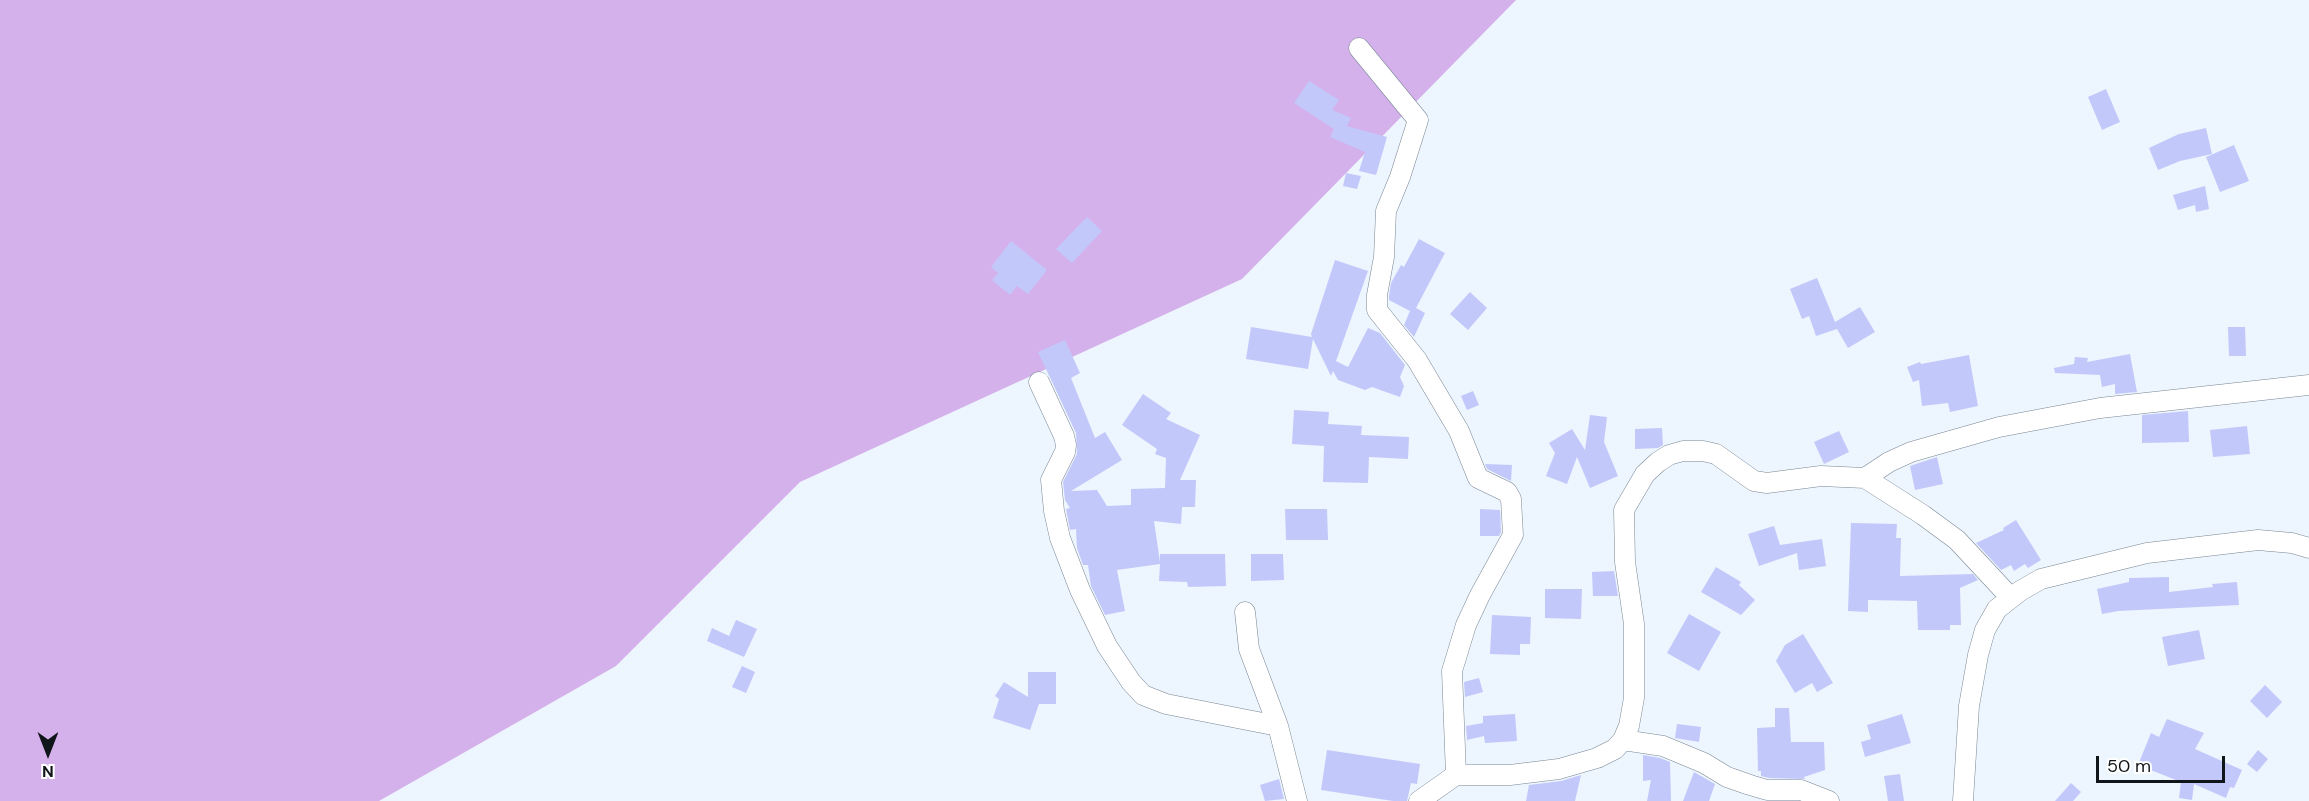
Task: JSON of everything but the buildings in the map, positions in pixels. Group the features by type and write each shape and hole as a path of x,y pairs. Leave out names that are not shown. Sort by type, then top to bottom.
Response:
{"street":[{"path":"1359,48 1418,120 1400,177 1386,211 1384,256 1377,295 1377,310 1417,360 1459,431 1478,478 1507,492 1511,499 1514,535 1466,625 1452,671 1456,775"},
{"path":"1039,382 1066,445 1065,452 1051,480 1053,511 1060,538 1080,590 1107,646 1131,682 1143,695 1160,703 1278,726"},
{"path":"1865,478 1889,462 1911,452 1999,427 2100,408 2309,385"},
{"path":"1419,801 1456,775 1510,775 1559,769 1597,758 1615,749 1623,740 1629,726 1634,698 1634,624 1625,562 1624,510 1645,474 1669,455 1683,451 1703,451 1716,454 1754,481 1773,482 1821,476 1865,478 1957,540 2011,598"},
{"path":"1963,801 1969,706 1978,655 1985,630 1997,609 2011,598 2042,579 2147,553 2258,540 2292,543 2309,548"},
{"path":"1245,612 1249,649 1278,726 1296,801"},
{"path":"1623,740 1663,746 1704,763 1727,777 1750,785 1767,789 1801,789 1828,801"}],"shaded area":[{"path":"0,0 1516,0 1242,279 800,482 616,666 379,801 0,801"}]}
